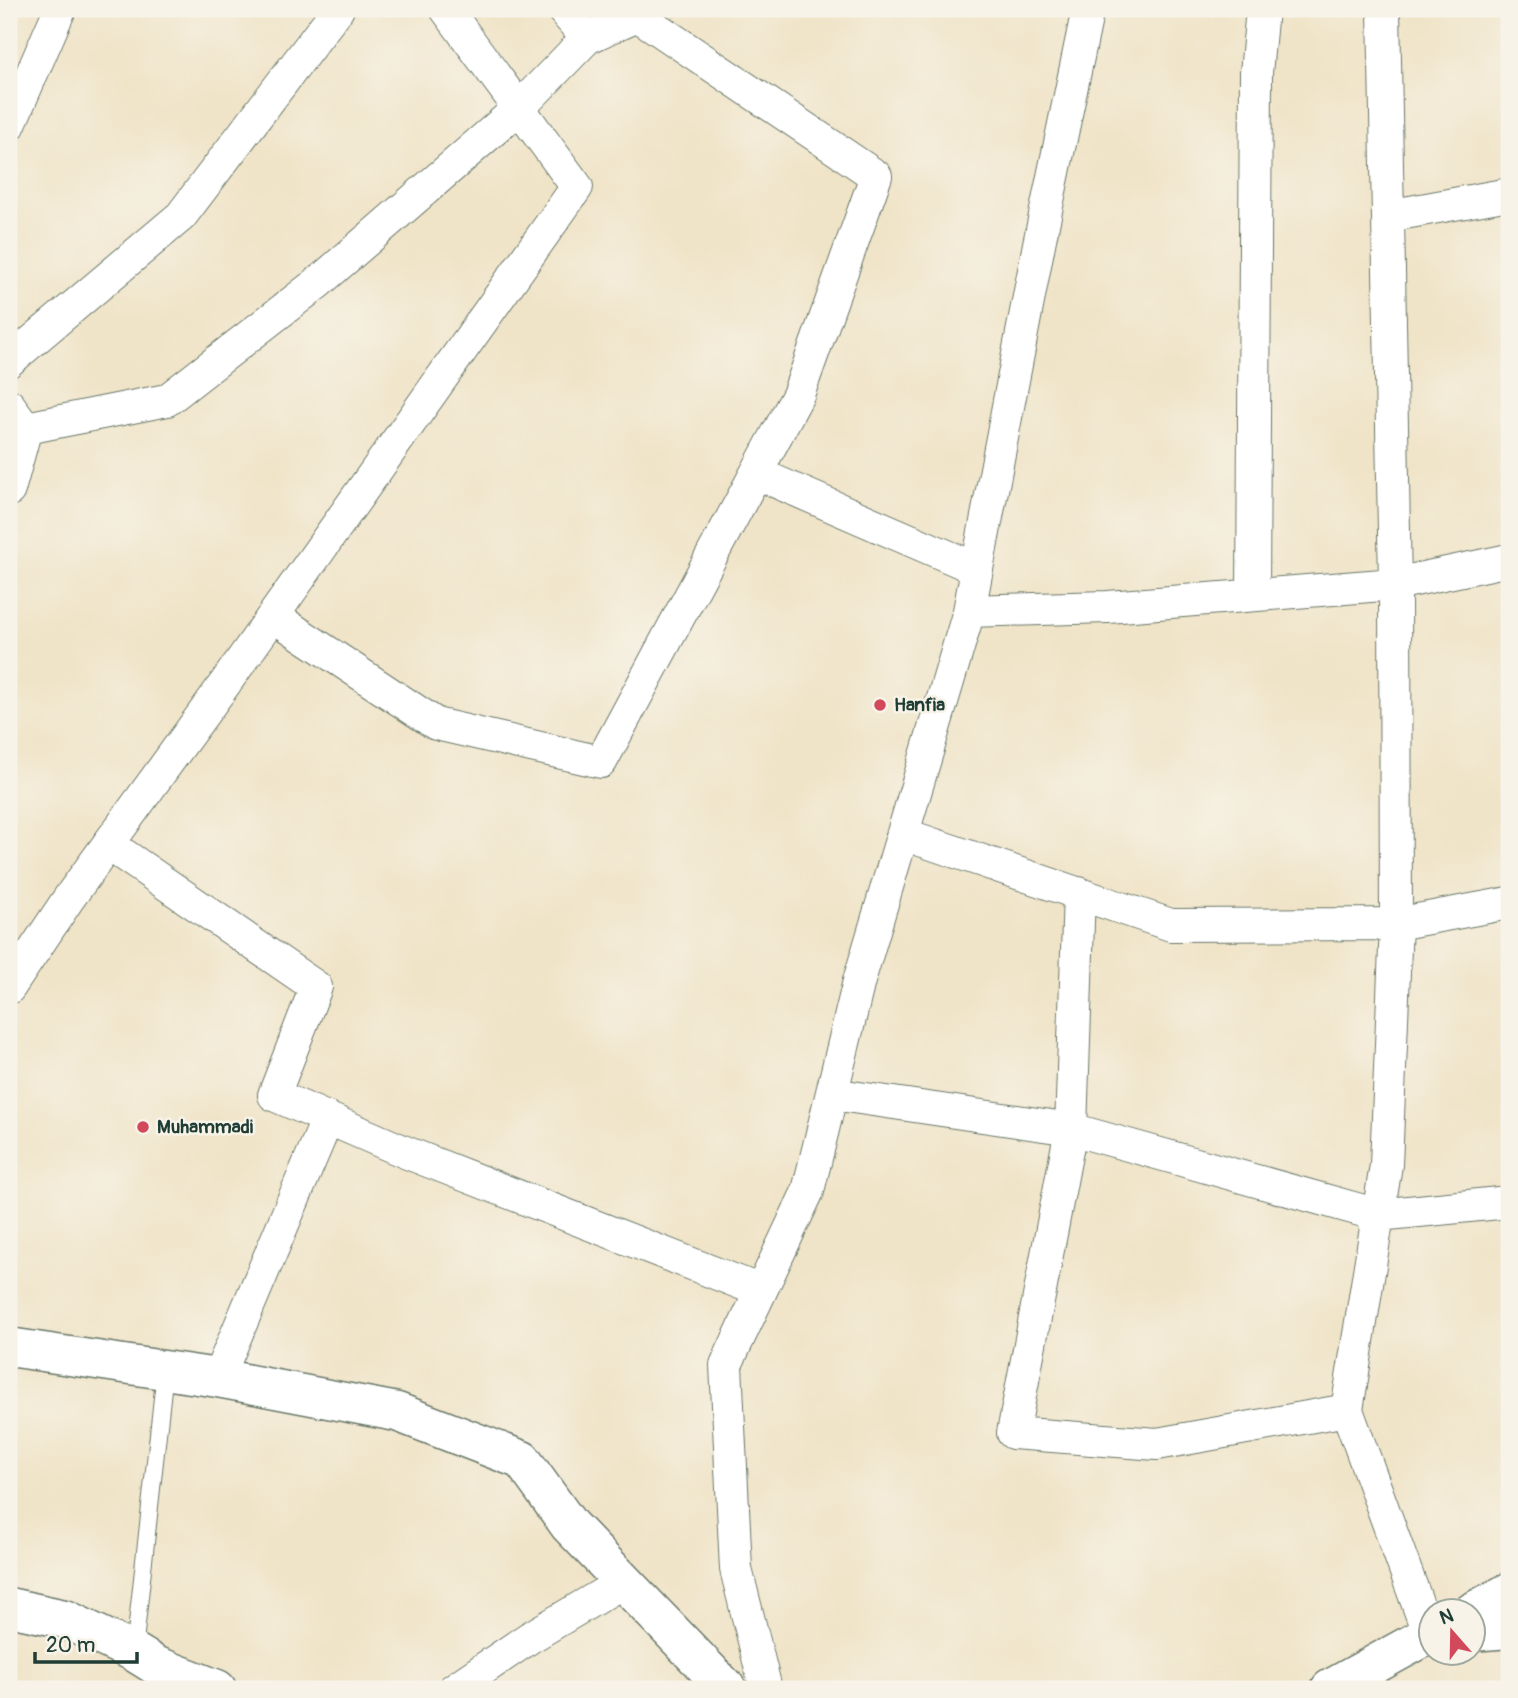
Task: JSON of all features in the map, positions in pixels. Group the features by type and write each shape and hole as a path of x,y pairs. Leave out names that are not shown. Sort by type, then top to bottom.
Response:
{"street":[{"path":"9,126 60,9"},
{"path":"9,361 181,216 338,9"},
{"path":"9,988 69,898 577,187 446,9"},
{"path":"562,9 587,38"},
{"path":"766,1689 736,1569 726,1365 808,1191 859,981 969,611 1039,244 1088,9"},
{"path":"1253,595 1256,73 1262,9"},
{"path":"1384,9 1395,584 1396,924 1386,1165 1347,1410 1416,1597"},
{"path":"9,489 17,416 167,400 320,281 519,108 587,38 637,15 876,176 798,395 601,762 436,724 273,616"},
{"path":"1388,216 1509,194"},
{"path":"757,472 977,569"},
{"path":"969,611 1108,607 1395,584 1509,560"},
{"path":"903,834 1171,925 1396,924 1509,903"},
{"path":"108,844 316,987 274,1095 405,1152 761,1291"},
{"path":"1079,893 1071,1129 1013,1433 1157,1444 1347,1410"},
{"path":"832,1094 1071,1129 1378,1214 1509,1202"},
{"path":"218,1378 328,1118"},
{"path":"9,1347 218,1378 397,1412 522,1460 569,1525 727,1689"},
{"path":"454,1689 623,1581"},
{"path":"1486,1604 1509,1592"},
{"path":"9,1607 65,1619 149,1669 217,1689"},
{"path":"1486,1631 1509,1629"},
{"path":"1330,1689 1416,1643"}],"lane":[{"path":"149,1669 165,1371"}],"place":[{"name":"Hanfia","path":"880,705"},
{"name":"Muhammadi","path":"143,1127"}]}
